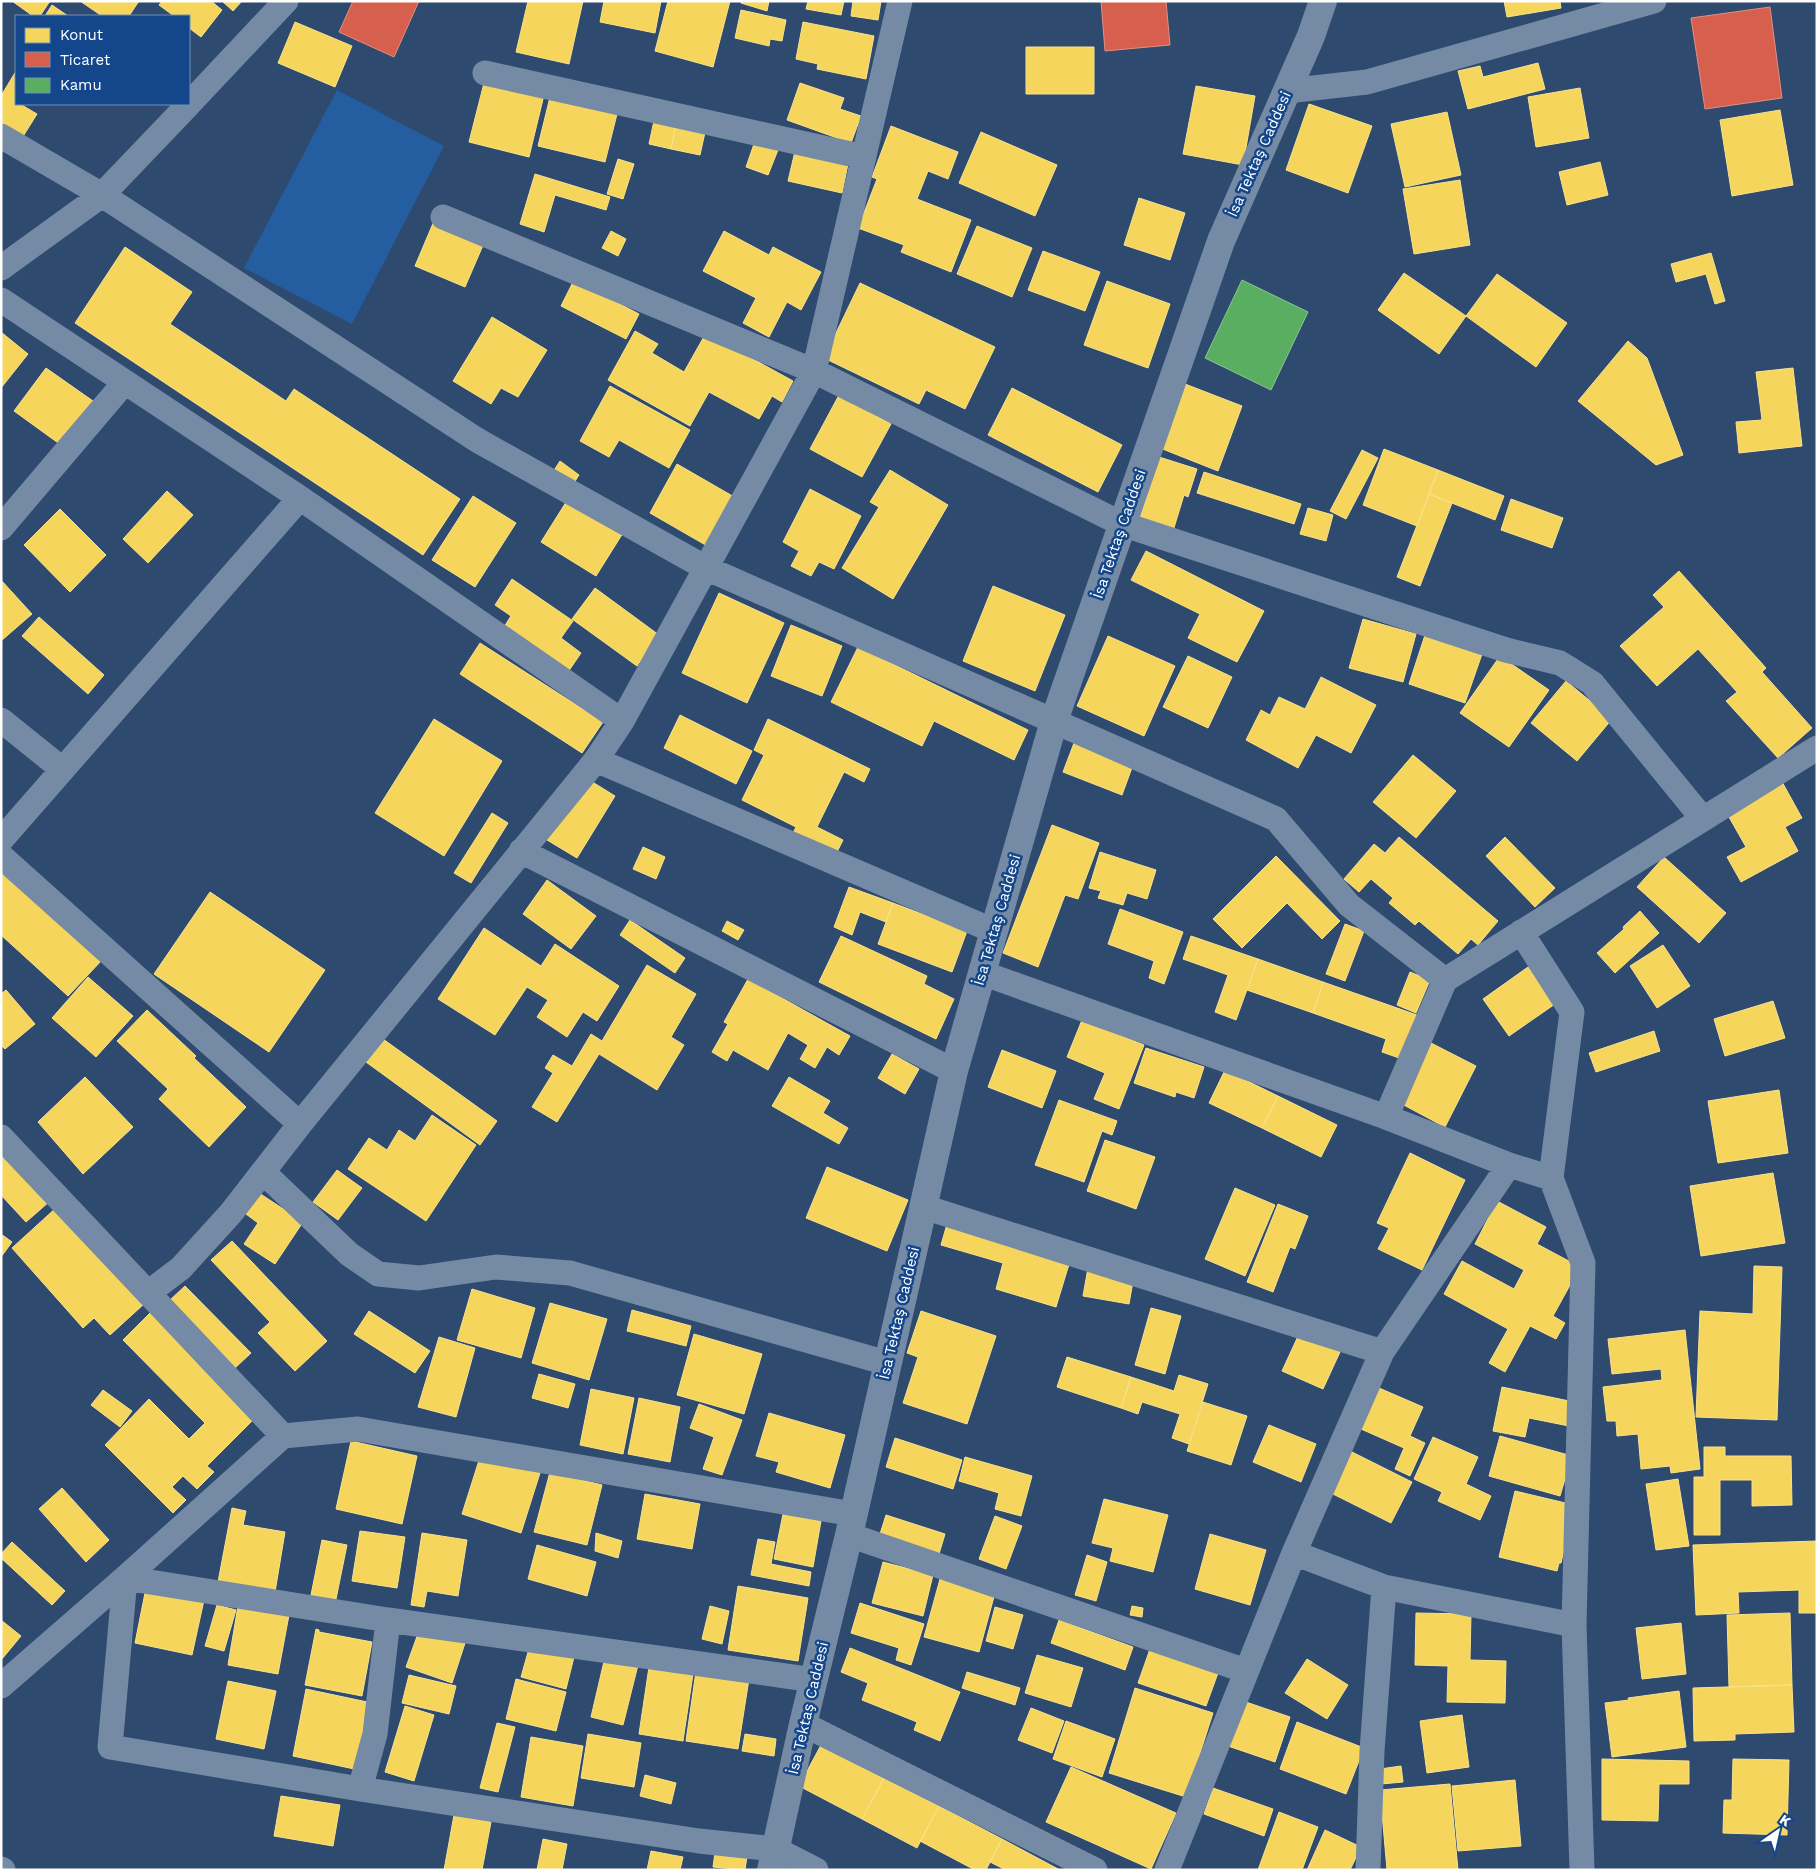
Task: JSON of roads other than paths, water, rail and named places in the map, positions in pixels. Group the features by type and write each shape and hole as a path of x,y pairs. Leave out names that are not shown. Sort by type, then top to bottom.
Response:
{"street":[{"path":"190,103 286,1"},
{"path":"148,1293 181,1268 231,1213 300,1124 596,760 622,721 814,371 900,1"},
{"name":"İsa Tektaş Caddesi","path":"773,1859 954,1071 1054,721 1221,241 1311,36 1323,1"},
{"path":"1287,91 1367,82 1654,1"},
{"path":"485,73 864,157"},
{"path":"1,268 102,195 188,105"},
{"path":"1,136 102,195 477,440 706,568 1276,819 1348,905 1445,980"},
{"path":"443,217 814,371 1122,524 1506,650 1560,663 1592,683 1703,819"},
{"path":"1,300 300,498 622,721"},
{"path":"1,528 125,382"},
{"path":"1,840 300,498"},
{"path":"1,720 62,769"},
{"path":"1386,1116 1445,980 1817,748"},
{"path":"596,760 994,931"},
{"path":"521,851 954,1071"},
{"path":"1,856 300,1124"},
{"path":"1521,932 1572,1012 1551,1178 1582,1263 1574,1625 1582,1870"},
{"path":"982,973 1386,1116 1509,1165 1551,1178"},
{"path":"1,1137 283,1436"},
{"path":"1167,1870 1294,1553 1382,1352 1509,1165"},
{"path":"263,1172 350,1254 378,1274 419,1278 496,1267 570,1273 887,1363"},
{"path":"924,1207 1382,1352"},
{"path":"1,1686 283,1436 358,1429 851,1525 1246,1671"},
{"path":"1294,1553 1384,1587 1574,1625"},
{"path":"125,1578 388,1620 814,1680"},
{"path":"125,1578 110,1747 360,1789 699,1841 816,1870"},
{"path":"1368,1870 1372,1751 1384,1587"},
{"path":"360,1789 376,1734 388,1620"},
{"path":"803,1724 1095,1870"}]}
